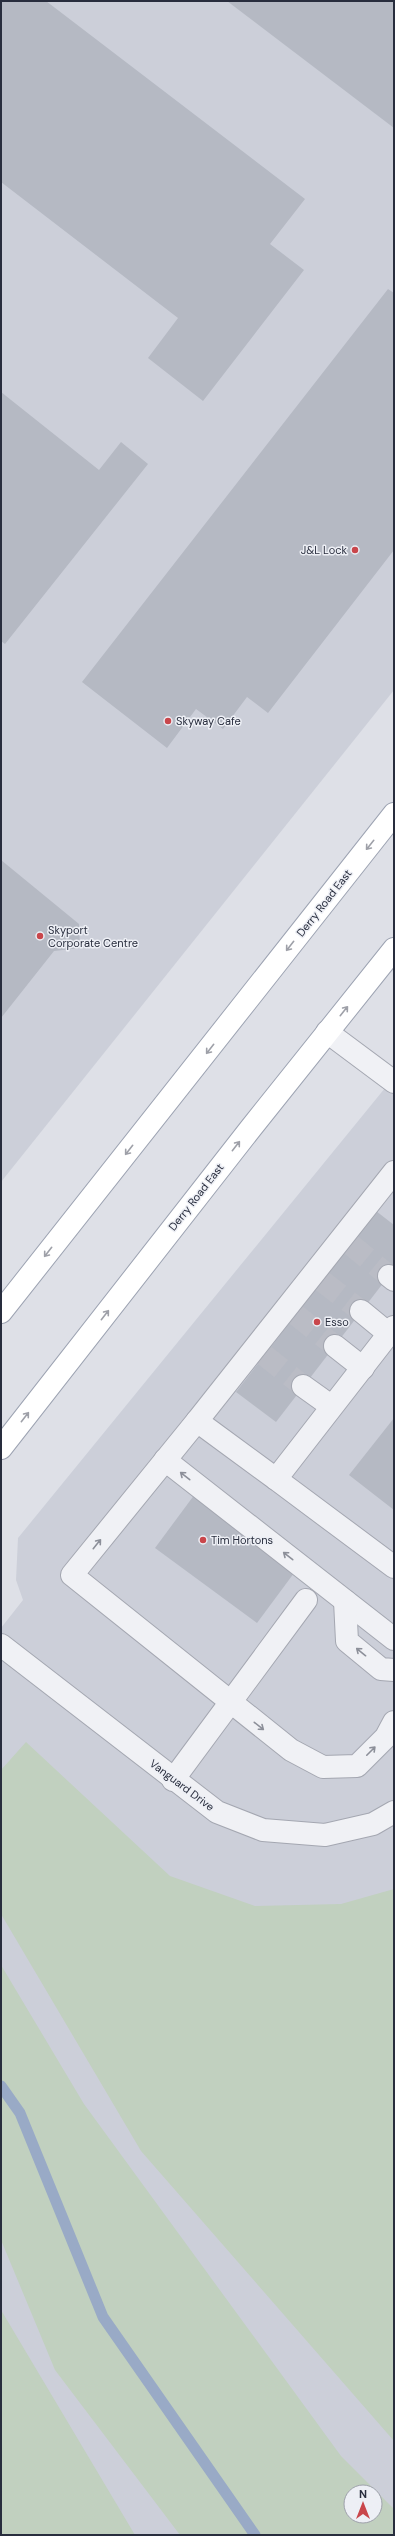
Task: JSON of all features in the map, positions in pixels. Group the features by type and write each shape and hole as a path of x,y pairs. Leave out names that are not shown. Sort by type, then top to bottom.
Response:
{"main road":[{"name":"Derry Road East","path":"1,1312 394,814"},
{"name":"Derry Road East","path":"1,1448 327,1032 394,949"}],"street":[{"path":"327,1032 394,1082"},
{"path":"394,1172 345,1241 259,1352 197,1421 72,1575 228,1702 291,1750 323,1767 357,1766 386,1737 394,1722"},
{"path":"276,1479 391,1330 361,1311"},
{"path":"335,1346 363,1368"},
{"path":"303,1386 331,1406"},
{"path":"197,1421 394,1566"},
{"path":"165,1460 394,1639"},
{"path":"173,1780 228,1702 306,1600"},
{"path":"346,1601 347,1641 381,1669 394,1670"},
{"name":"Vanguard Drive","path":"1,1645 173,1780 217,1812 263,1830 324,1835 373,1824 394,1812"}],"shaded area":[{"path":"1,1 394,1 394,690 1,1182"},
{"path":"394,1077 394,2535 1,2535 1,1628 23,1600 16,1580 18,1538"}],"green space":[{"path":"26,1742 170,1876 255,1906 341,1904 394,1889 394,2441 141,2151 1,1914 1,1770"},
{"path":"1,1965 84,2104 341,2456 369,2484 343,2484 343,2524 383,2524 383,2498 394,2509 394,2535 180,2535 55,2370 1,2240"},
{"path":"1,2310 135,2535 1,2535"}],"building":[{"path":"1,1 46,1 305,199 270,244 304,270 203,401 148,358 178,318 1,182"},
{"path":"227,1 394,1 394,128"},
{"path":"388,289 394,293 394,550 268,713 247,697 223,729 196,709 167,748 82,682"},
{"path":"1,392 99,470 121,442 148,464 5,644 1,641"},
{"name":"Skyport Corporate Centre","path":"1,860 79,924 80,948 54,951 1,1018"},
{"path":"376,1211 394,1225 394,1269 276,1422 236,1392"},
{"path":"394,1418 394,1510 349,1475"},
{"path":"195,1494 297,1569 257,1623 155,1548"}],"waterway":[{"path":"1,2086 20,2113 103,2317 255,2535"}],"tunnel":[{"path":"350,1244 389,1276"},
{"path":"322,1281 361,1311"},
{"path":"296,1315 335,1346"},
{"path":"264,1355 303,1386"}],"place":[{"name":"J&L Lock","path":"355,550"},
{"name":"Skyway Cafe","path":"168,721"},
{"name":"Skyport Corporate Centre","path":"40,936"},
{"name":"Esso","path":"317,1322"},
{"name":"Tim Hortons","path":"203,1540"}]}
